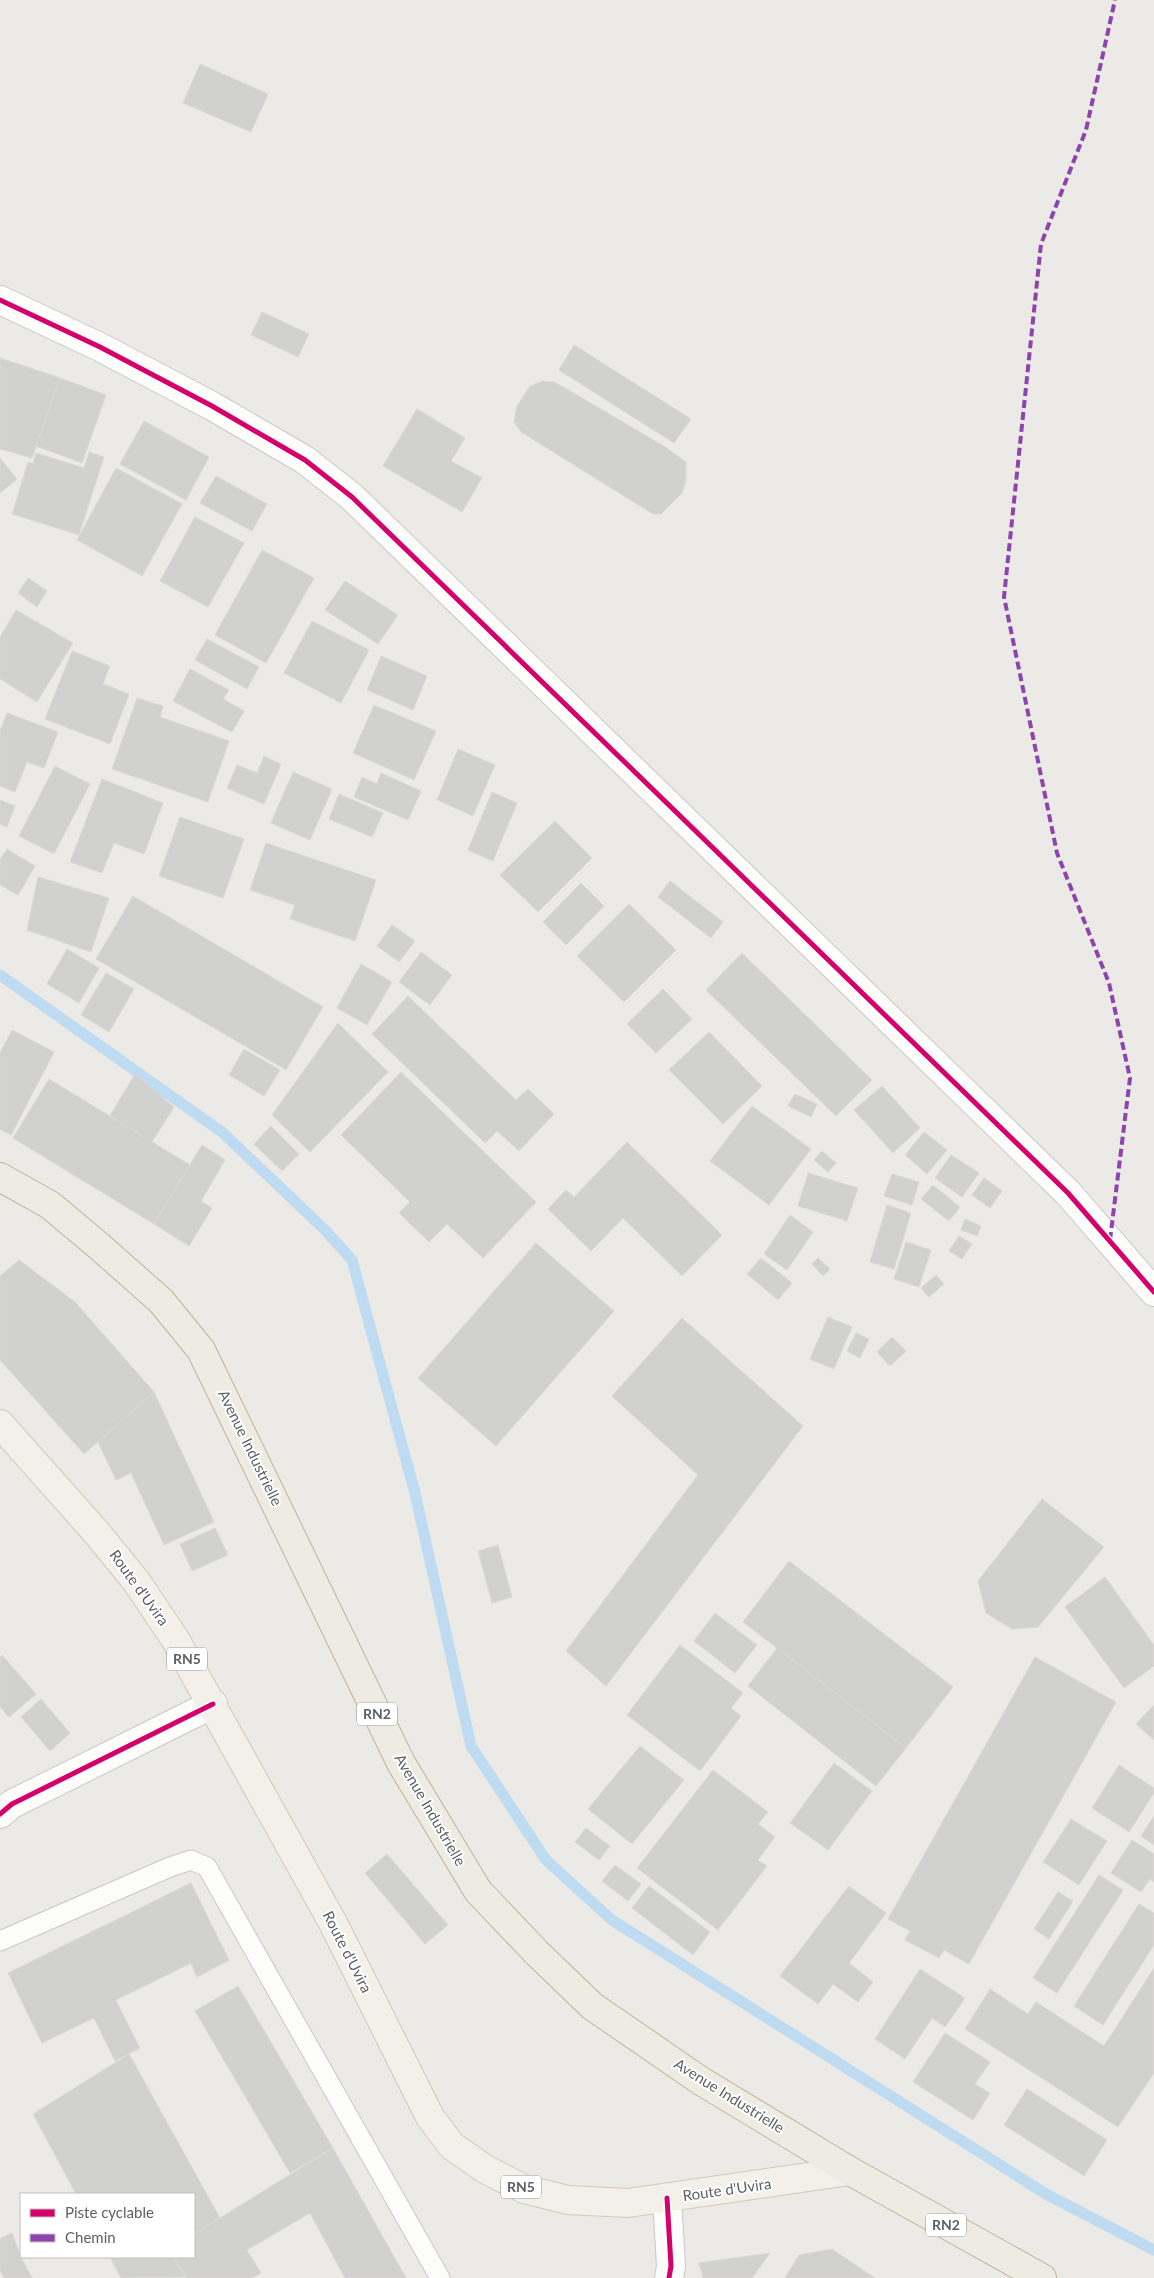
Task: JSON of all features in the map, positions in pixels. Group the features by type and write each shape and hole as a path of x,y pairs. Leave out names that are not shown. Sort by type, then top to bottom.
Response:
{"highway":[{"name":"Avenue Industrielle","path":"0,1177 50,1205 100,1247 161,1301 202,1350 401,1763 478,1891 536,1952 592,2006 701,2081 850,2171 1042,2278"}],"main road":[{"name":"Route d'Uvira","path":"0,1424 12,1434 136,1581 175,1639 213,1704 332,1924 430,2117 452,2146 485,2168 524,2189 568,2200 628,2204 850,2171"}],"street":[{"path":"0,300 100,347 212,406 305,460 352,497 1068,1193 1154,1292"},
{"path":"0,1814 12,1804 213,1704"},
{"path":"667,2198 671,2266 669,2278"}],"lane":[{"path":"0,1941 170,1867 191,1860 207,1867 440,2278"}],"building":[{"path":"200,64 268,94 251,132 183,103"},
{"path":"262,312 309,334 298,357 251,335"},
{"path":"574,345 691,419 674,443 559,370"},
{"path":"0,358 60,378 32,458 0,449"},
{"path":"60,378 106,395 82,463 36,446"},
{"path":"543,381 554,382 565,388 667,448 686,462 686,480 682,493 661,514 653,514 521,432 514,422 517,406 530,386"},
{"path":"417,409 465,438 451,461 482,478 462,512 383,466"},
{"path":"144,421 209,457 186,500 120,464"},
{"path":"89,452 104,457 79,535 12,514 28,462 33,464 36,453 84,468"},
{"path":"0,458 17,479 0,493"},
{"path":"116,468 182,504 142,576 77,540"},
{"path":"216,476 267,504 252,531 200,503"},
{"path":"195,517 244,543 208,607 160,581"},
{"path":"262,550 314,578 266,663 215,635"},
{"path":"28,578 47,591 37,607 18,593"},
{"path":"345,581 398,615 378,644 325,610"},
{"path":"16,610 73,643 37,702 0,679 0,637"},
{"path":"312,621 369,650 341,703 284,673"},
{"path":"207,639 259,667 247,689 195,660"},
{"path":"72,651 110,666 103,684 129,694 110,744 45,719"},
{"path":"381,656 427,676 413,710 367,690"},
{"path":"190,669 229,690 223,699 244,711 232,732 173,701"},
{"path":"137,698 163,706 160,717 229,741 208,802 112,769"},
{"path":"374,705 436,731 414,780 353,753"},
{"path":"7,713 58,732 44,768 27,762 15,792 0,786 0,731"},
{"path":"458,749 495,765 473,816 437,800"},
{"path":"264,756 281,764 264,804 227,788 237,765 257,773"},
{"path":"55,766 90,784 54,854 19,836"},
{"path":"293,772 332,789 310,840 271,823"},
{"path":"381,773 421,791 408,820 354,797 362,777 377,784"},
{"path":"102,779 163,803 144,854 114,843 102,873 70,862"},
{"path":"492,792 517,803 493,861 468,850"},
{"path":"339,794 383,813 372,837 329,819"},
{"path":"0,800 15,806 7,827 0,824"},
{"path":"180,817 244,839 223,898 159,876"},
{"path":"555,821 592,858 538,912 500,875"},
{"path":"266,843 376,880 355,941 290,919 295,905 250,890"},
{"path":"7,849 35,866 18,895 0,885 0,859"},
{"path":"38,877 109,898 91,952 27,930"},
{"path":"670,881 723,922 711,938 658,897"},
{"path":"581,883 604,906 566,945 543,922"},
{"path":"133,896 323,1007 286,1070 96,959"},
{"path":"629,904 676,950 624,1002 577,956"},
{"path":"392,925 415,941 399,962 377,946"},
{"path":"67,949 99,968 79,1003 47,984"},
{"path":"421,952 452,975 430,1005 399,982"},
{"path":"742,953 872,1080 836,1116 706,990"},
{"path":"361,964 392,982 367,1025 337,1008"},
{"path":"106,973 134,989 109,1032 81,1015"},
{"path":"663,989 692,1019 656,1053 627,1024"},
{"path":"408,996 516,1100 528,1089 554,1114 519,1151 497,1131 485,1143 372,1034"},
{"path":"338,1023 388,1072 310,1152 272,1115"},
{"path":"12,1030 54,1052 11,1135 0,1129 0,1053"},
{"path":"709,1032 762,1086 723,1124 669,1070"},
{"path":"244,1049 280,1070 264,1096 229,1075"},
{"path":"401,1072 536,1202 483,1258 447,1224 429,1242 399,1213 410,1202 341,1135"},
{"path":"135,1074 174,1107 152,1142 110,1116"},
{"path":"49,1079 190,1165 154,1224 13,1138"},
{"path":"882,1086 920,1128 893,1153 854,1110"},
{"path":"795,1094 817,1104 811,1117 788,1106"},
{"path":"752,1106 811,1149 769,1205 710,1161"},
{"path":"271,1126 299,1154 282,1171 254,1144"},
{"path":"924,1132 947,1150 927,1174 905,1155"},
{"path":"627,1142 722,1235 682,1276 623,1218 591,1251 548,1209 566,1190 574,1197"},
{"path":"202,1145 225,1160 201,1201 212,1208 189,1246 154,1224"},
{"path":"822,1151 836,1163 828,1172 814,1160"},
{"path":"951,1155 979,1173 962,1197 935,1178"},
{"path":"808,1173 858,1188 847,1221 798,1206"},
{"path":"892,1174 919,1182 912,1205 884,1196"},
{"path":"984,1178 1002,1191 990,1208 972,1195"},
{"path":"933,1185 960,1207 949,1221 921,1199"},
{"path":"887,1205 911,1213 894,1269 870,1262"},
{"path":"790,1215 813,1232 787,1270 764,1254"},
{"path":"965,1219 981,1226 977,1236 961,1230"},
{"path":"959,1236 972,1244 962,1259 949,1251"},
{"path":"906,1242 931,1250 919,1287 894,1279"},
{"path":"536,1243 614,1311 496,1446 418,1378"},
{"path":"761,1258 792,1283 778,1300 747,1274"},
{"path":"818,1258 830,1269 823,1276 812,1264"},
{"path":"19,1260 75,1302 154,1392 84,1454 0,1360 0,1276"},
{"path":"936,1275 944,1284 929,1297 921,1288"},
{"path":"828,1317 852,1327 834,1369 810,1359"},
{"path":"682,1318 803,1426 606,1686 566,1651 698,1475 612,1396"},
{"path":"856,1333 869,1339 860,1358 847,1351"},
{"path":"892,1337 906,1351 890,1366 877,1352"},
{"path":"154,1392 214,1522 164,1545 131,1473 116,1480 98,1442"},
{"path":"1042,1499 1104,1547 1038,1627 1012,1629 986,1613 978,1581"},
{"path":"215,1528 228,1555 192,1571 180,1544"},
{"path":"498,1545 512,1597 492,1603 478,1551"},
{"path":"789,1561 953,1687 906,1748 743,1622"},
{"path":"1105,1577 1154,1645 1154,1666 1124,1688 1065,1607"},
{"path":"715,1613 757,1645 735,1673 694,1641"},
{"path":"680,1645 743,1693 731,1708 741,1716 700,1771 627,1715"},
{"path":"777,1648 906,1748 876,1786 748,1686"},
{"path":"2,1655 36,1694 9,1717 0,1707 0,1657"},
{"path":"1035,1657 1116,1702 969,1964 944,1950 939,1958 905,1940 910,1931 888,1919"},
{"path":"41,1699 70,1733 50,1751 21,1717"},
{"path":"1154,1705 1154,1740 1136,1724"},
{"path":"640,1746 684,1780 632,1844 588,1809"},
{"path":"834,1763 872,1791 828,1850 790,1823"},
{"path":"1119,1765 1154,1788 1154,1793 1129,1832 1092,1808"},
{"path":"713,1770 768,1812 758,1824 775,1837 758,1860 767,1866 718,1930 637,1868"},
{"path":"1154,1816 1154,1845 1141,1836"},
{"path":"1071,1819 1107,1841 1079,1885 1043,1862"},
{"path":"586,1828 610,1846 599,1860 575,1842"},
{"path":"1132,1840 1154,1854 1154,1882 1150,1879 1141,1892 1111,1873"},
{"path":"387,1854 448,1925 425,1944 365,1873"},
{"path":"615,1865 641,1884 628,1901 602,1881"},
{"path":"1099,1875 1123,1890 1057,1993 1033,1978"},
{"path":"191,1883 229,1960 197,1977 191,1963 116,2000 140,2048 115,2061 94,2018 42,2043 8,1973"},
{"path":"649,1886 710,1932 693,1955 632,1908"},
{"path":"849,1886 886,1913 849,1963 873,1982 858,2002 833,1984 818,2004 780,1976"},
{"path":"1058,1892 1073,1901 1049,1939 1034,1929"},
{"path":"1139,1904 1154,1913 1154,1945 1103,2025 1074,2006"},
{"path":"1154,1968 1154,2073 1118,2127 965,2029 990,1989 1028,2014 1036,2002 1104,2046"},
{"path":"920,1969 965,1998 945,2027 932,2018 905,2059 875,2039"},
{"path":"238,1986 333,2148 290,2173 195,2011"},
{"path":"945,2033 990,2062 975,2084 990,2093 973,2120 913,2082"},
{"path":"129,2054 220,2218 195,2233 195,2193 75,2193 33,2114"},
{"path":"1027,2089 1107,2140 1084,2176 1004,2125"},
{"path":"333,2148 406,2278 345,2278 310,2213 247,2250 261,2273 252,2278 186,2278 175,2258 195,2258 195,2233"},
{"path":"12,2233 20,2258 32,2278 4,2278 0,2270 0,2239"},
{"path":"832,2249 875,2278 785,2278 799,2255"},
{"path":"770,2253 752,2278 703,2278 699,2263"},
{"path":"111,2258 175,2258 185,2277 121,2278"}],"waterway":[{"path":"0,975 222,1132 324,1229 352,1260 415,1493 471,1746 546,1860 612,1920 1046,2194 1154,2250"}],"marked path":[{"path":"1110,1240 1130,1078 1109,983 1057,853 1004,597 1041,244 1086,130 1115,0"}],"cycle path":[{"path":"0,300 100,347 212,406 305,460 352,497 1068,1193 1154,1292"},
{"path":"0,1814 12,1804 213,1704"},
{"path":"667,2198 671,2266 669,2278"}]}
